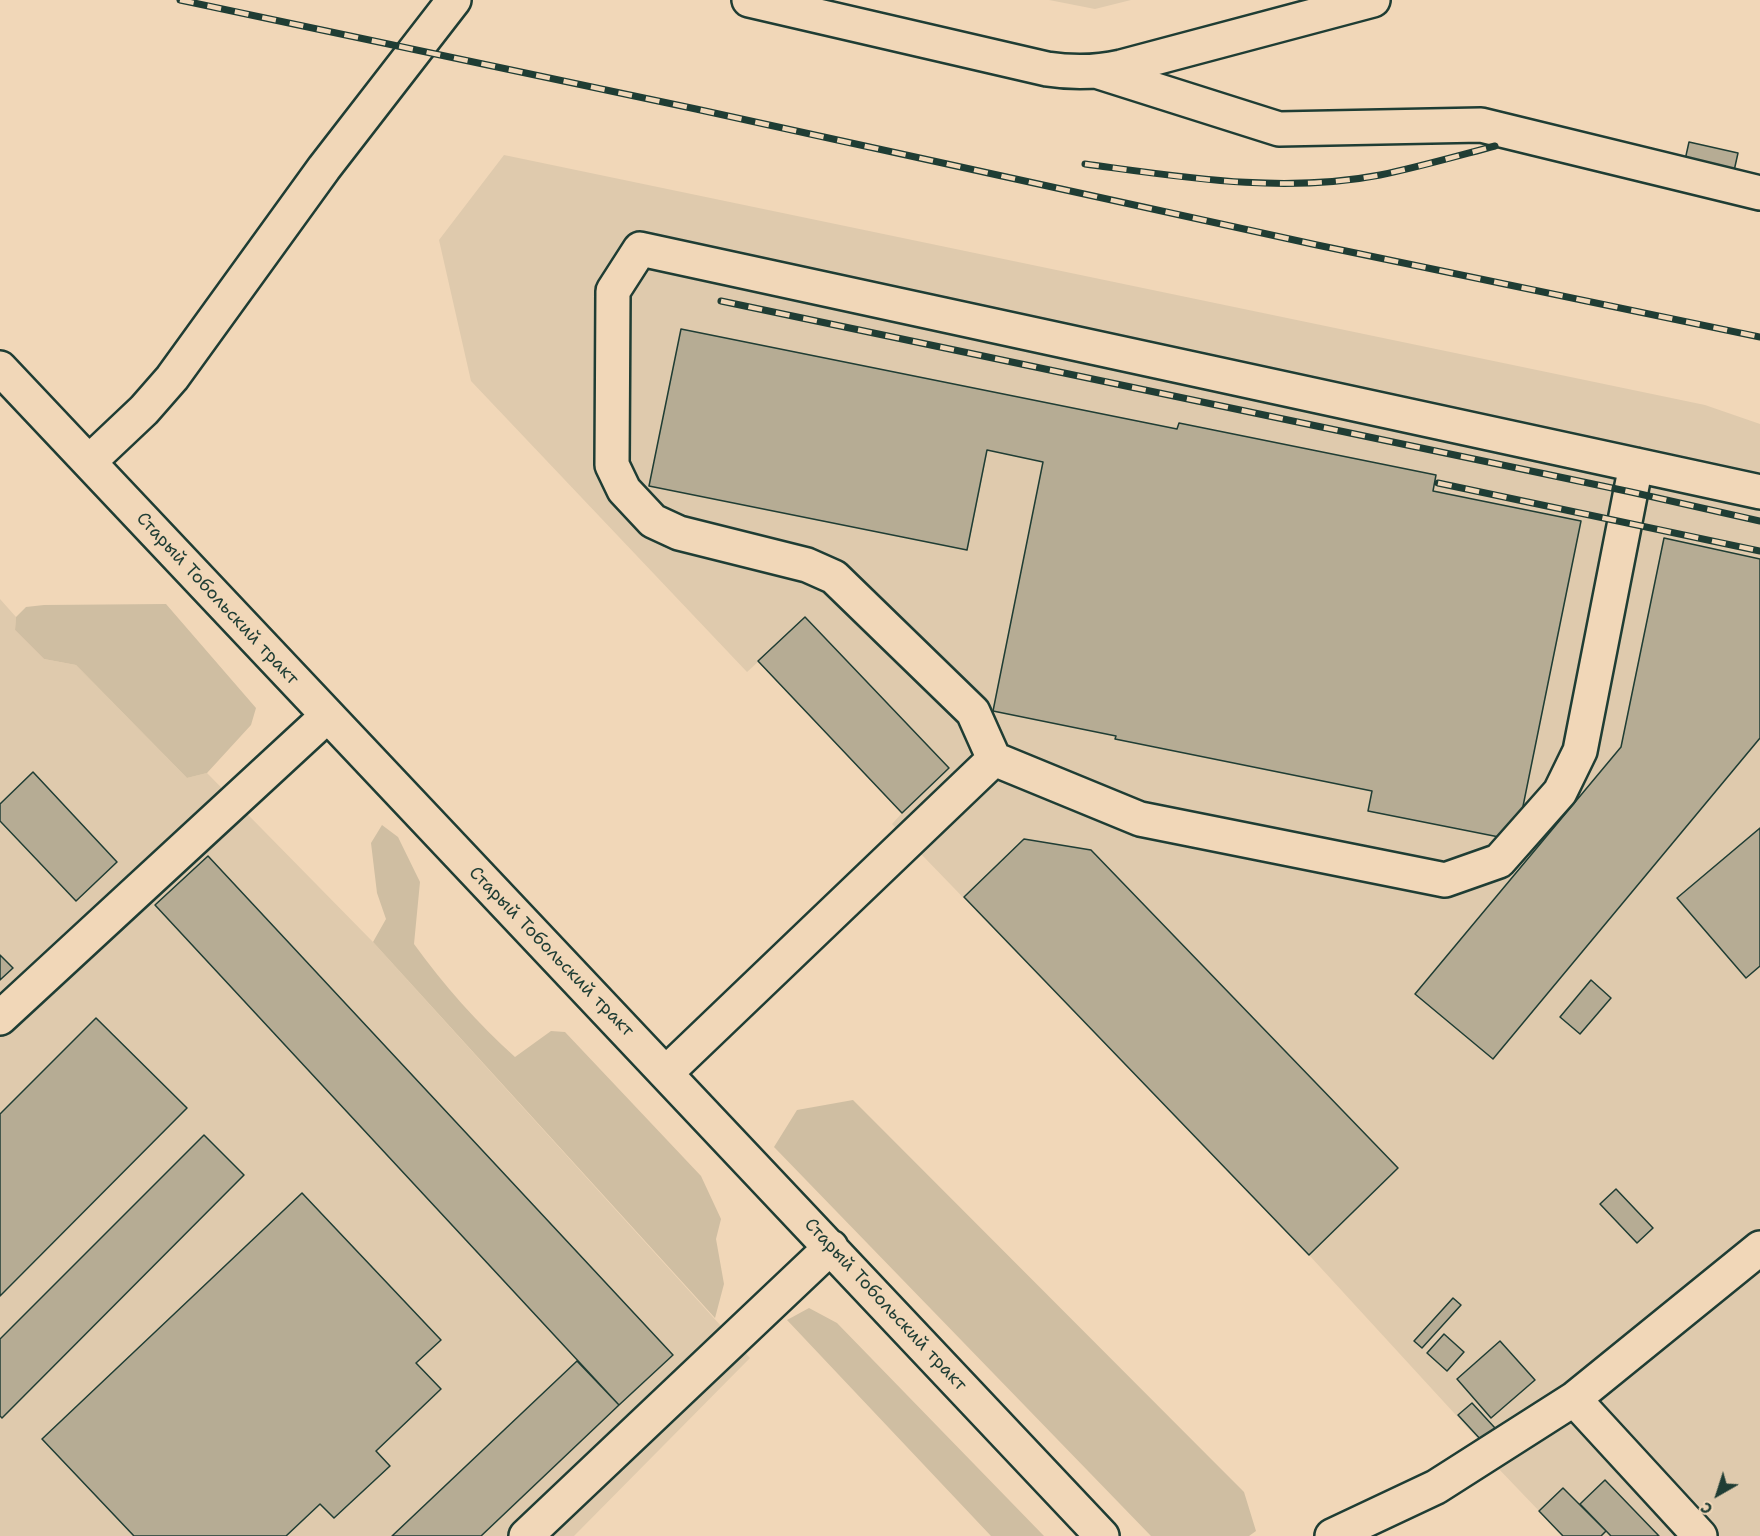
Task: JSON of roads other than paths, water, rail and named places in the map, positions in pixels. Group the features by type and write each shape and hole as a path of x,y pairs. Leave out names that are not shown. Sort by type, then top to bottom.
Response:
{"street":[{"path":"89,462 144,410 172,378 324,168 454,0"},
{"path":"749,0 1047,69 1074,73 1099,72 1373,0"},
{"path":"1099,72 1279,129 1481,125 1760,194"},
{"path":"1636,465 1580,751 1560,792 1499,861 1445,880 1140,819 994,759 973,712 834,577 807,565 678,533 653,520 624,489 612,465 613,291 640,249 1636,465 1760,492"},
{"name":"Старый Тобольский тракт","path":"0,368 1102,1536"},
{"path":"0,1018 327,716"},
{"path":"666,1073 994,759"},
{"path":"526,1536 831,1247"},
{"path":"1332,1536 1436,1487 1574,1399 1760,1248"},
{"path":"1574,1399 1700,1536"}],"railway":[{"path":"180,0 696,109 1317,245 1760,337"},
{"path":"1085,164 1195,178 1306,183 1343,181 1380,175 1495,146"},
{"path":"721,301 1760,521"},
{"path":"1438,483 1760,551"}]}
